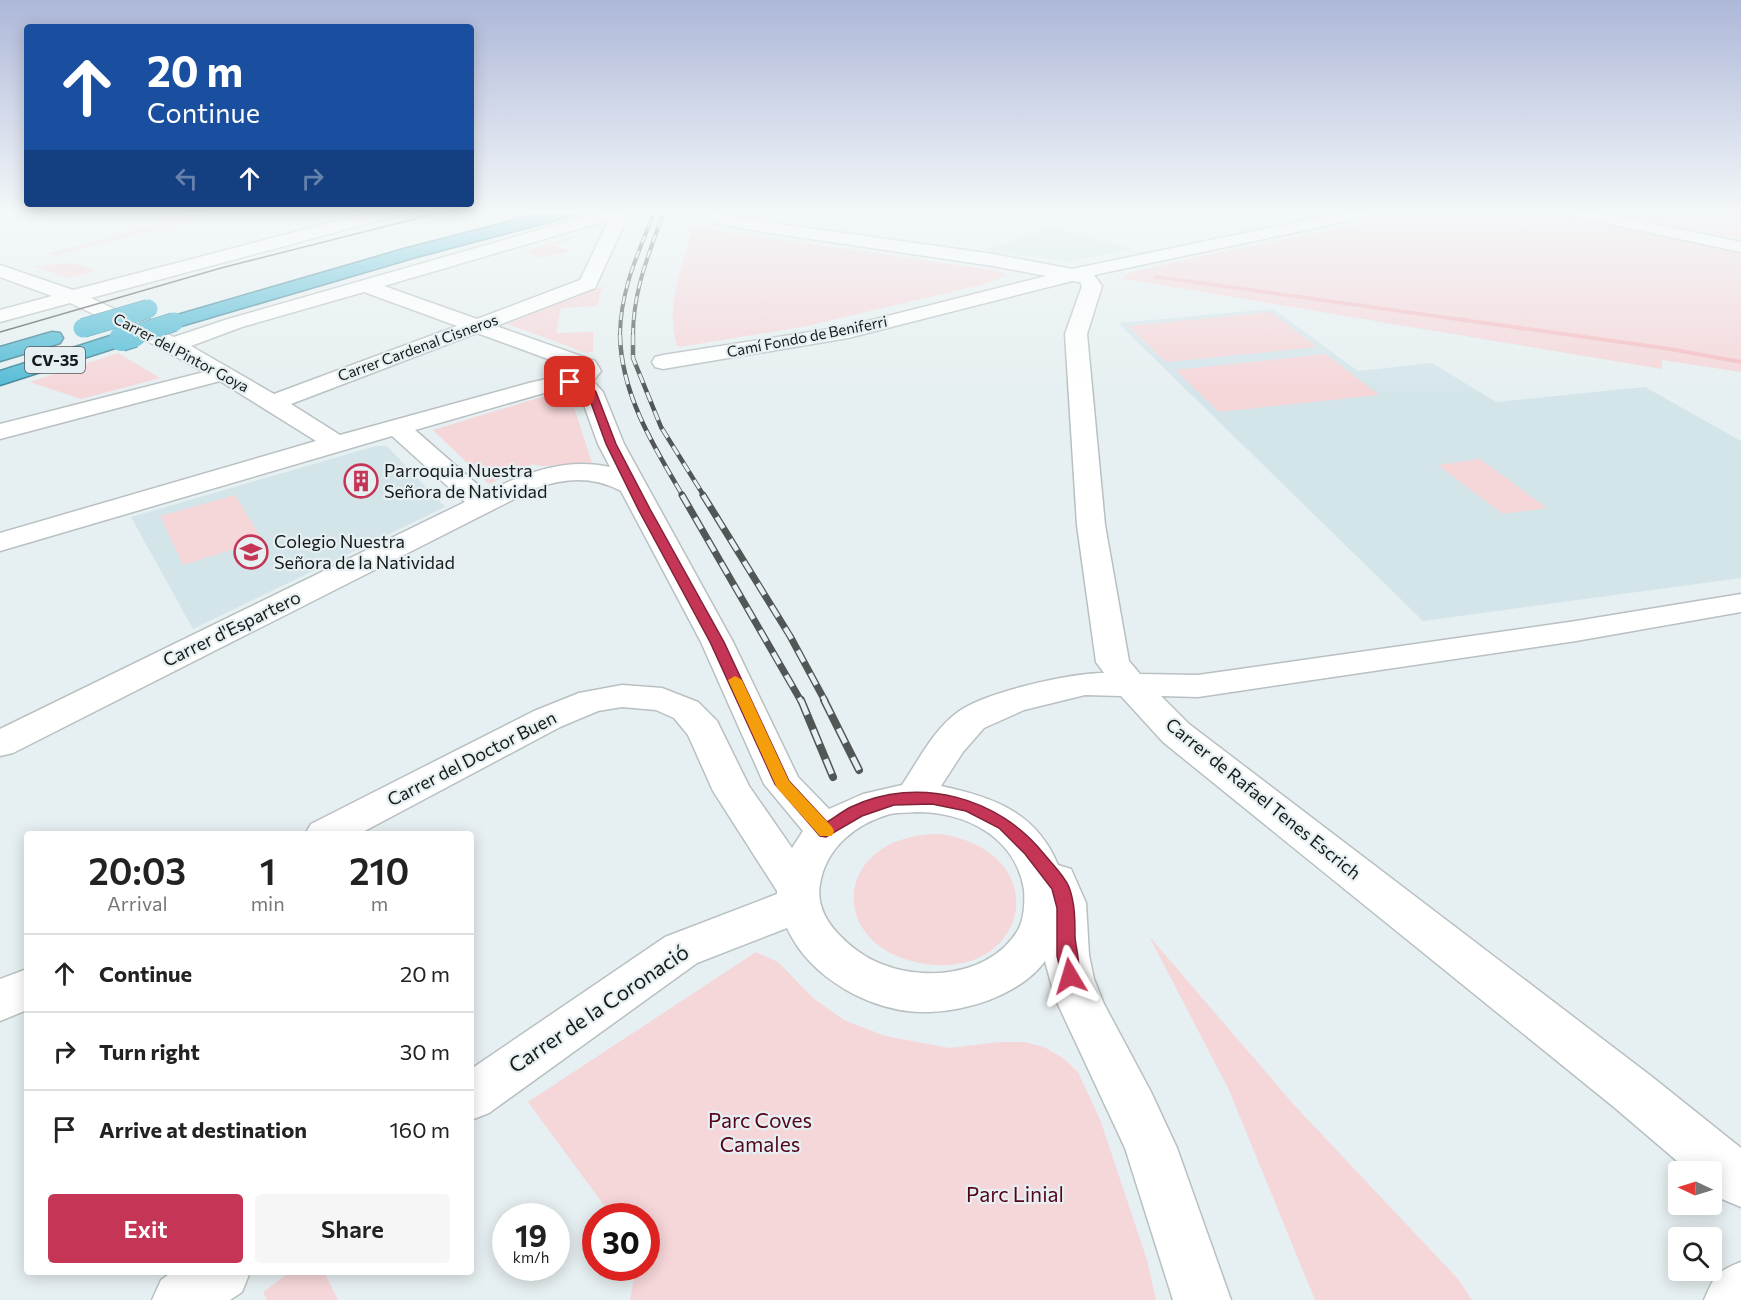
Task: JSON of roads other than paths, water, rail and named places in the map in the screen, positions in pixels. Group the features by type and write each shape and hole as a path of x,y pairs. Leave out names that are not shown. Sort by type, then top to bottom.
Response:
{"highway":[{"name":"CV-35","path":"0,378 110,342 172,312 306,272"},
{"name":"CV-35","path":"0,354 148,309 172,312"}],"street":[{"name":"Carrer del Pintor Goya","path":"2,272 45,284 171,346 282,409 336,443"},
{"path":"0,316 163,272"},
{"path":"171,346 218,328 410,272"},
{"name":"Carrer Cardenal Cisneros","path":"282,409 480,325 588,284 594,272"},
{"path":"1054,272 1072,275"},
{"name":"Camí Fondo de Beniferri","path":"663,362 848,332 1086,272"},
{"name":"Carrer de Rafael Tenes Escrich","path":"1072,275 1087,278 1092,286 1076,334 1091,525 1113,662 1130,685 1176,733 1633,1092 1741,1181"},
{"path":"364,285 480,325 587,366 590,371 579,383"},
{"path":"0,432 221,374"},
{"path":"0,542 336,443 537,388 570,382 579,383 591,392 611,444 717,642 783,784 826,831"},
{"path":"234,472 269,454 292,438 297,428 296,421 282,409"},
{"path":"397,427 483,504"},
{"name":"Carrer d'Espartero","path":"0,744 527,482 564,472 604,473 632,486"},
{"path":"912,799 950,743 971,720 1012,701 1085,684 1198,686 1576,631 1741,603"},
{"name":"Carrer del Doctor Buen","path":"331,831 547,719 591,701 622,696 662,699 686,710 704,730 732,792 798,896"},
{"path":"950,743 959,780 970,806"},
{"path":"1031,849 1045,878 1047,908 1037,939 1014,965 981,984 940,992 908,991 898,990 859,976 828,955 807,926 798,896 806,859 826,831 856,811 893,800 932,798 970,806 1005,824 1031,849 1060,887 1065,908 1070,976 1081,1004 1142,1126 1172,1206 1202,1300"},
{"name":"Carrer de la Coronació","path":"474,1095 681,950 776,914 798,896"},
{"path":"0,1001 24,989"},
{"path":"181,1300 218,1275"},
{"path":"1733,1300 1741,1290"}],"waterway":[{"path":"1156,277 1670,349 1741,362"}],"tram line":[{"path":"0,332 208,272"}],"railway":[{"path":"620,335 623,303 632,272"},
{"path":"633,336 636,303 644,272"},
{"path":"620,335 626,378 633,399 651,439 683,496"},
{"path":"633,336 633,358 661,427 704,496"},
{"path":"682,495 801,701"},
{"path":"703,495 790,636 825,701"},
{"path":"801,700 833,777"},
{"path":"824,700 859,770"}],"place":[{"name":"Parroquia Nuestra Señora de Natividad","path":"361,481"},
{"name":"Colegio Nuestra Señora de la Natividad","path":"251,552"}],"park label":[{"name":"Parc Coves Camales","path":"760,1133"},
{"name":"Parc Linial","path":"1015,1195"}]}
